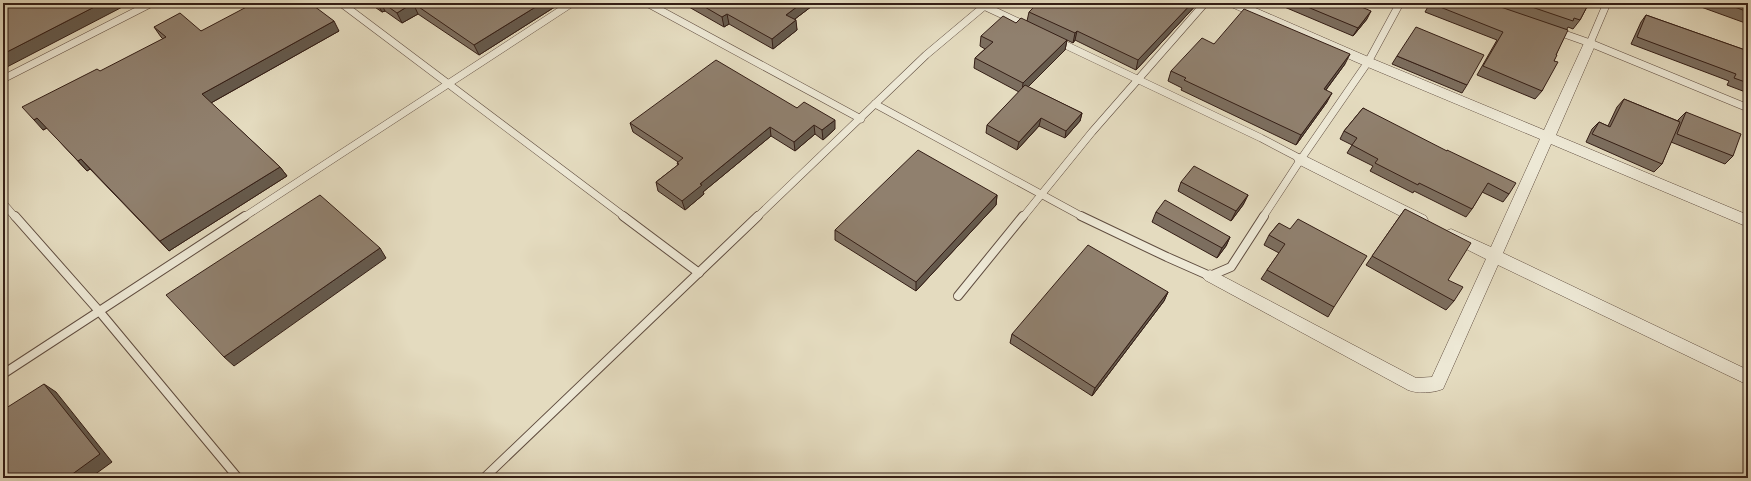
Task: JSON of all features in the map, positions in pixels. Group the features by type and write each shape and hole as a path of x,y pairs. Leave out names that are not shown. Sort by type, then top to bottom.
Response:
{"street":[{"path":"1233,3 1368,62 1748,221"},
{"path":"1210,276 1414,385 1437,384 1590,43"},
{"path":"1301,159 1494,257 1748,378"}],"lane":[{"path":"3,80 152,3"},
{"path":"341,3 699,274"},
{"path":"3,374 572,3"},
{"path":"647,3 861,119"},
{"path":"958,296 1092,132 1205,3"},
{"path":"875,104 1041,195 1164,257 1210,276 1231,268 1301,159 1368,62 1400,3"},
{"path":"1590,43 1607,3"},
{"path":"484,478 861,119 926,55 986,4 1034,30"},
{"path":"1546,28 1590,43 1748,108"},
{"path":"1048,36 1301,159"},
{"path":"3,203 99,311 238,478"}],"building":[{"path":"3,3 102,3 3,54"},
{"path":"254,3 300,3 302,5 310,3 334,21 202,94 280,167 160,241 81,159 78,161 37,118 34,120 22,107 97,69 100,71 166,37 154,27 180,13 201,31"},
{"path":"383,3 413,3 397,13"},
{"path":"413,3 542,3 474,45"},
{"path":"698,3 802,3 786,15 796,20 772,39 727,14 722,17"},
{"path":"1038,3 1192,3 1138,60 1077,31 1075,33 1029,12"},
{"path":"1298,3 1352,3 1371,11 1358,28"},
{"path":"1430,3 1489,3 1568,30 1554,61 1558,62 1542,91 1483,66 1503,32"},
{"path":"1520,3 1589,3 1580,20 1574,18 1573,21"},
{"path":"1724,3 1748,3 1748,12"},
{"path":"1244,9 1350,54 1324,89 1332,93 1301,135 1184,80 1186,78 1171,71 1202,38 1214,44"},
{"path":"1646,15 1748,51 1748,83 1734,78 1736,74 1637,37"},
{"path":"1003,16 1016,23 1021,18 1067,40 1023,83 975,58 993,42 981,36"},
{"path":"1416,27 1484,55 1467,85 1397,56"},
{"path":"716,60 797,108 804,102 835,120 822,130 814,125 794,142 770,127 700,184 702,185 682,201 656,182 679,164 677,163 683,158 630,123"},
{"path":"1025,85 1082,113 1066,131 1041,118 1019,142 987,125"},
{"path":"1624,99 1680,122 1662,164 1592,134 1599,122 1610,127"},
{"path":"1363,108 1447,151 1516,183 1509,194 1488,183 1472,209 1419,183 1418,185 1375,163 1378,159 1352,145 1357,138 1344,131"},
{"path":"1686,112 1741,134 1733,156 1677,134"},
{"path":"918,150 997,195 916,282 835,230"},
{"path":"1194,166 1248,195 1236,211 1181,182"},
{"path":"320,195 380,248 224,357 166,295"},
{"path":"1165,200 1230,237 1222,248 1156,212"},
{"path":"1405,209 1471,243 1448,280 1463,287 1454,301 1372,256"},
{"path":"1298,219 1367,256 1334,307 1267,270 1285,244 1269,235 1279,223 1290,229"},
{"path":"1088,245 1168,292 1095,388 1012,334"},
{"path":"44,384 100,454 67,478 4,478 3,410"}]}
